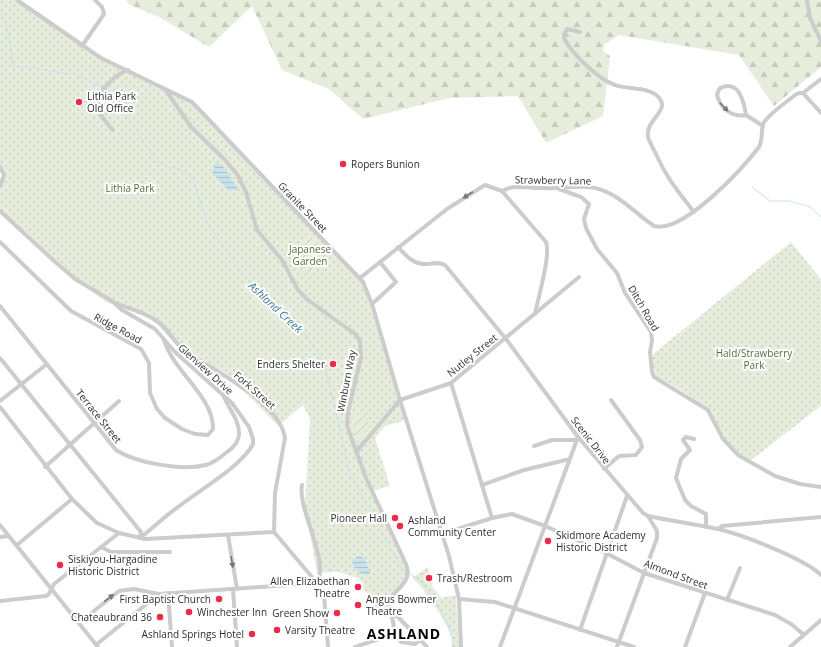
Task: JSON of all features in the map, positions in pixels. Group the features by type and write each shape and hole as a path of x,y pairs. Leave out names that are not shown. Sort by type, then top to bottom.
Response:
{"street":[{"name":"Granite Street","path":"17,0 82,46 192,102 360,278 367,289 372,304 442,534 460,599 461,647"},
{"path":"82,46 104,14 102,7 95,0"},
{"path":"807,0 810,18 821,40"},
{"path":"580,32 568,29 564,34 564,38 581,60 613,85 651,92 662,102 660,112 649,125 649,138 666,176 694,212"},
{"path":"113,130 98,107 98,100 105,88 128,70"},
{"path":"746,115 742,96 739,92 726,87 720,88 717,94 721,105 734,115 746,115 763,126 766,120 795,96 799,93 803,93 821,79"},
{"name":"Winburn Way","path":"164,88 191,127 224,159 237,174 246,192 257,230 282,260 302,295 355,334 360,341 361,356 347,422 356,452 407,569 407,579 389,601 393,615 392,621 395,632"},
{"path":"803,93 821,113"},
{"name":"Strawberry Lane","path":"360,278 446,209 481,186 490,186 502,192 510,187 559,189 586,187 596,189 624,202 656,227 675,222 694,212 755,152 762,140 763,126"},
{"path":"0,167 4,175 0,186"},
{"name":"Ditch Road","path":"559,189 581,197 589,204 584,219 586,228 597,249 617,273 625,293 652,336 650,352 654,377 706,408 723,439 738,455 775,476 800,484 821,487"},
{"path":"502,192 543,238 547,245 535,314"},
{"name":"Glenview Drive","path":"0,211 75,279 112,301 122,310 152,326 175,352 232,403 249,427 253,439 250,449 215,481 176,508 140,538"},
{"name":"Ridge Road","path":"0,242 71,311 97,326 134,344 144,352 149,363 149,386 152,401 165,418 189,432 205,435 210,434 213,429 211,414 170,354 164,338"},
{"name":"Scenic Drive","path":"398,247 408,258 417,263 439,263 445,265 506,339 577,439 627,496 648,516"},
{"path":"372,304 396,282 380,262"},
{"name":"Nutley Street","path":"400,400 451,383 579,277"},
{"name":"Fork Street","path":"112,301 144,314 160,324 185,350 237,383 266,407 280,425 284,434 285,443 275,493 274,532"},
{"name":"Terrace Street","path":"0,306 116,450 127,456 168,465 190,467 206,465 216,461 230,450 236,443 239,436 238,427 223,395"},
{"path":"0,358 141,532 140,538"},
{"path":"0,401 47,364"},
{"path":"451,383 492,518"},
{"path":"356,452 400,400"},
{"path":"604,469 620,456 636,454 642,448 640,440 611,400"},
{"path":"45,467 119,402"},
{"path":"0,407 45,467 72,499 97,523 118,533 140,538 161,539 274,532 317,583 324,594 328,647"},
{"path":"694,439 686,437 683,440 690,450 681,459 676,478 688,504 706,514 706,527"},
{"path":"500,647 577,439 552,440 534,446"},
{"path":"482,485 524,470 570,459"},
{"path":"302,485 301,497 313,534 320,572 317,583"},
{"path":"580,630 627,496"},
{"path":"17,545 72,499"},
{"name":"Almond Street","path":"442,534 492,518 512,514 545,526 606,553 644,573 775,616 791,624 803,634"},
{"path":"648,516 718,529 788,555 810,566 821,575"},
{"path":"618,645 657,538 657,531 648,516"},
{"path":"718,529 722,526 820,517"},
{"path":"0,525 98,646 159,594"},
{"path":"0,601 46,596 52,588 118,533"},
{"path":"228,535 235,589 237,647"},
{"path":"0,537 9,536"},
{"path":"101,547 103,550 111,552 170,552"},
{"path":"727,600 740,568"},
{"path":"79,623 119,591 134,589 159,594 317,583"},
{"path":"168,593 172,647"},
{"path":"685,647 705,594"},
{"path":"460,599 495,602 580,630 618,645 634,647"},
{"path":"393,615 398,617 426,647"},
{"path":"790,647 803,634 821,620"},
{"path":"355,647 393,635 395,632 401,642 415,644 419,641 419,638"},
{"path":"367,647 371,642"}],"green space":[{"name":"Lithia Park","path":"0,0 17,0 101,58 192,102 363,282 406,420 385,426 375,438 390,486 372,491 406,564 407,576 391,597 390,611 373,615 371,597 363,589 363,583 358,578 338,572 317,573 305,505 310,419 303,405 278,426 249,396 220,373 178,347 156,323 149,318 106,302 75,279 0,211 0,186 3,179 0,167"},
{"path":"126,0 821,0 821,67 774,106 739,55 619,35 604,45 603,51 610,56 603,116 546,143 518,96 449,98 363,119 329,89 282,70 252,6 209,47 159,17 130,5"},
{"name":"Japanese Garden","path":"310,235 330,256 305,277 292,250"},
{"name":"Hald/Strawberry Park","path":"791,242 821,279 821,406 751,460 737,452 724,438 710,409 673,385 656,377 652,363 653,354"},
{"path":"367,410 370,425 357,444 351,418"},
{"path":"428,567 433,588 442,598 456,595 459,647 451,647 452,639 446,624 417,582 412,578"}],"water":[{"path":"216,163 224,167 238,187 236,190 228,190 212,173"},
{"path":"358,556 367,562 370,573 368,576 361,574 353,566 352,560"}],"waterway":[{"name":"Ashland Creek","path":"0,10 8,31 13,67 27,67 78,75 103,88"},
{"name":"Ashland Creek","path":"106,90 115,97 156,161 169,167 181,169 193,179 207,223 232,259 252,286 303,331 320,356 326,370 350,474 401,567 406,571"},
{"path":"752,187 770,201 790,201 810,207 821,217"},
{"name":"Ashland Creek","path":"410,574 421,582 437,605 451,632 453,647"}],"place":[{"name":"Lithia Park Old Office","path":"79,102"},
{"name":"Ropers Bunion","path":"343,164"},
{"name":"Enders Shelter","path":"333,364"},
{"name":"Pioneer Hall","path":"395,518"},
{"name":"Ashland Community Center","path":"400,526"},
{"name":"Skidmore Academy Historic District","path":"548,541"},
{"name":"Siskiyou-Hargadine Historic District","path":"60,565"},
{"name":"Trash/Restroom","path":"429,578"},
{"name":"Allen Elizabethan Theatre","path":"358,587"},
{"name":"First Baptist Church","path":"219,599"},
{"name":"Angus Bowmer Theatre","path":"358,605"},
{"name":"Winchester Inn","path":"189,612"},
{"name":"Green Show","path":"337,613"},
{"name":"Chateaubrand 36","path":"160,617"},
{"name":"Varsity Theatre","path":"277,630"},
{"name":"Ashland Springs Hotel","path":"252,634"}],"district":[{"name":"ASHLAND","path":"404,633"}]}
